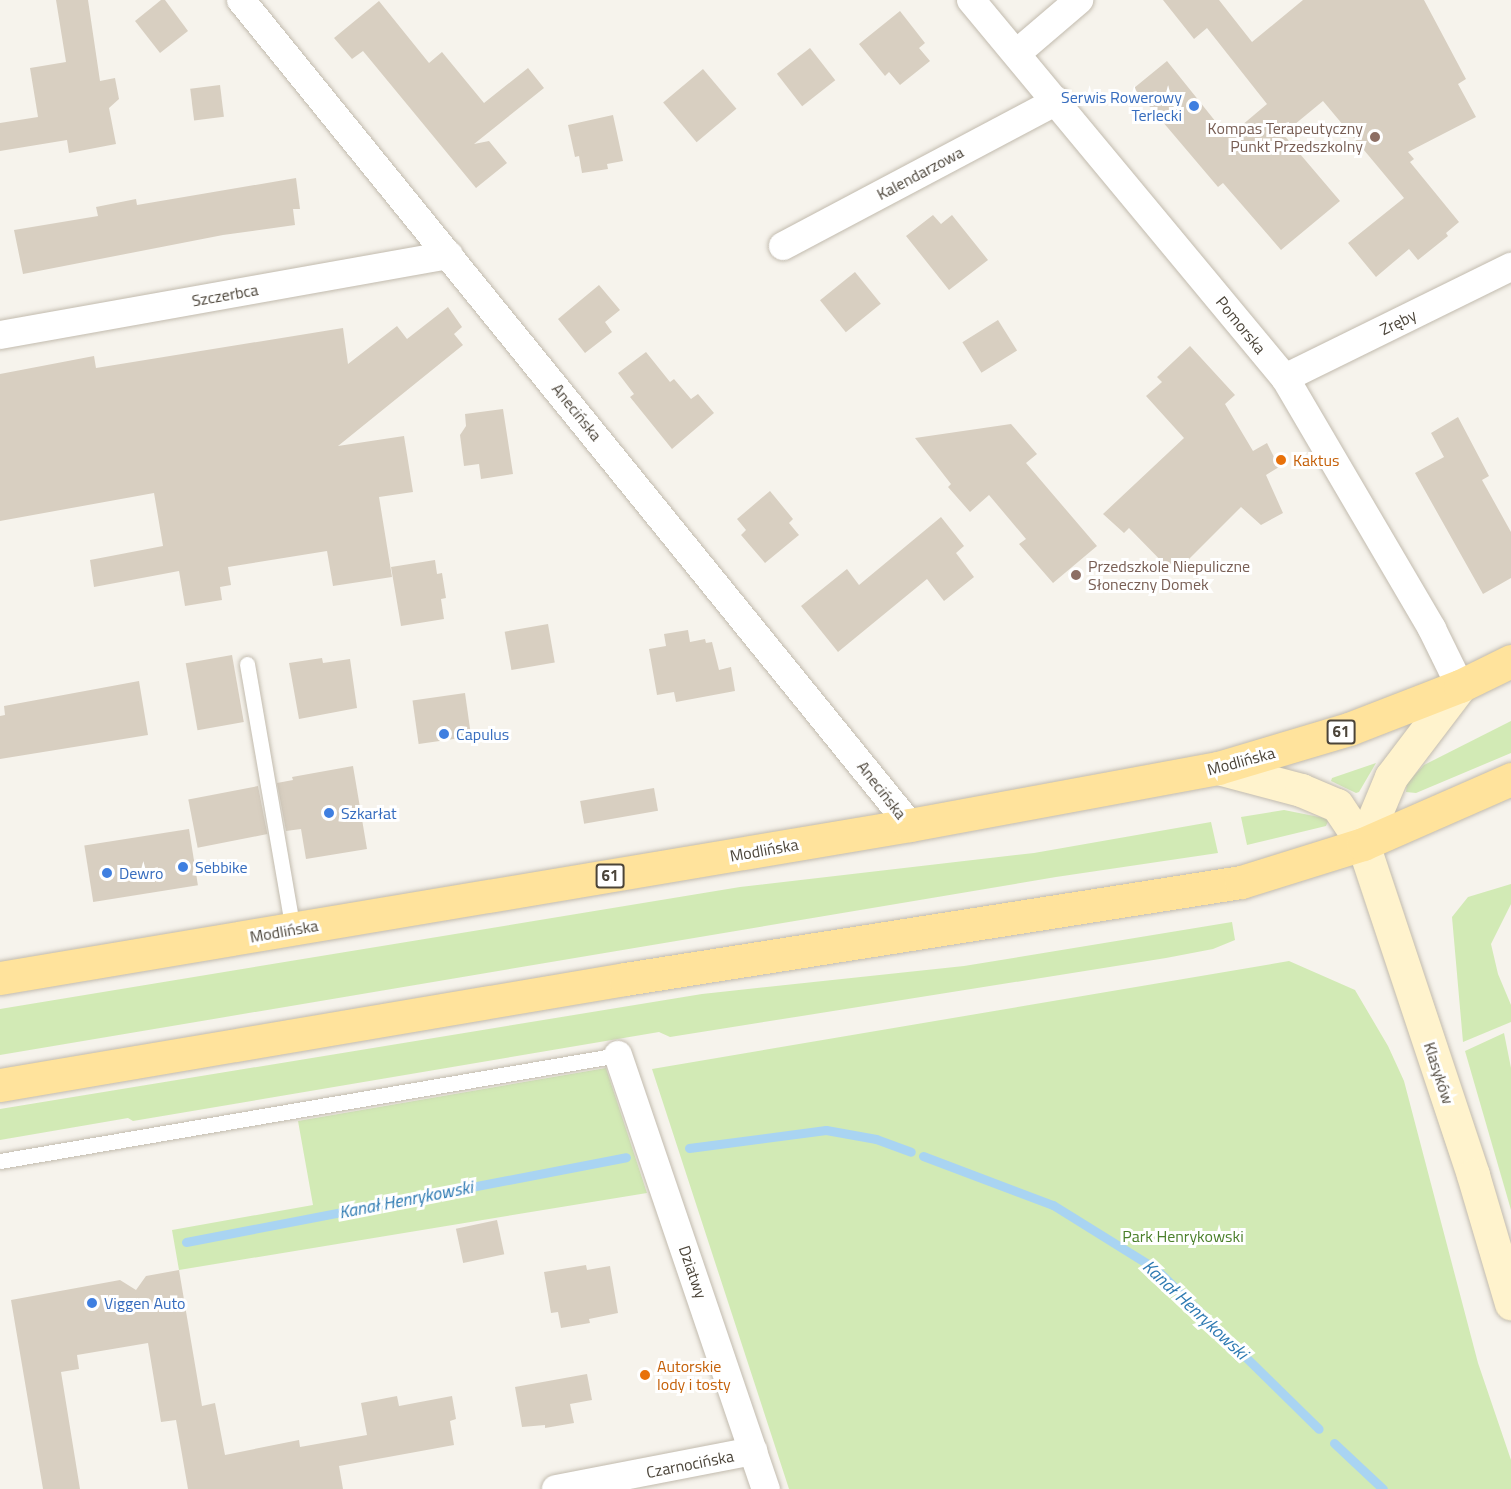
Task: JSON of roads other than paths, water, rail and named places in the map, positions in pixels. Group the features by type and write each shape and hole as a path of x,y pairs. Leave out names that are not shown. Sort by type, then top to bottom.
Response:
{"main road":[{"name":"Modlińska","path":"0,978 910,825 1218,768 1349,729 1460,686 1511,661"},
{"path":"0,1085 625,979 1241,882 1363,844 1511,779"}],"street":[{"name":"Anecińska","path":"241,0 910,825"},
{"name":"Pomorska","path":"971,0 1285,378 1432,628 1460,686"},
{"path":"1017,53 1079,0"},
{"name":"Kalendarzowa","path":"783,246 1057,101"},
{"name":"Szczerbca","path":"0,335 449,255"},
{"name":"Zręby","path":"1285,378 1511,267"},
{"path":"1363,844 1391,777 1460,686"},
{"name":"Klasyków","path":"1218,768 1301,790 1337,806 1363,844 1473,1175 1511,1303"},
{"name":"Dziatwy","path":"618,1055 766,1489"},
{"name":"Czarnocińska","path":"556,1489 753,1451"}],"lane":[{"path":"247,664 293,929"},
{"path":"0,1161 618,1055"}],"waterway":[{"name":"Kanał Henrykowski","path":"689,1148 826,1130 876,1139 911,1152"},
{"name":"Kanał Henrykowski","path":"923,1156 1053,1205 1156,1269 1319,1429"},
{"name":"Kanał Henrykowski","path":"186,1242 626,1157"},
{"name":"Kanał Henrykowski","path":"1334,1443 1383,1489"}],"place":[{"name":"Serwis Rowerowy Terlecki","path":"1194,106"},
{"name":"Kompas Terapeutyczny Punkt Przedszkolny","path":"1375,137"},
{"name":"Kaktus","path":"1281,460"},
{"name":"Przedszkole Niepuliczne Słoneczny Domek","path":"1076,575"},
{"name":"Capulus","path":"444,734"},
{"name":"Szkarłat","path":"329,813"},
{"name":"Sebbike","path":"183,867"},
{"name":"Dewro","path":"107,873"},
{"name":"Viggen Auto","path":"92,1303"},
{"name":"Autorskie lody i tosty","path":"645,1375"}],"park label":[{"name":"Park Henrykowski","path":"1183,1236"}]}
